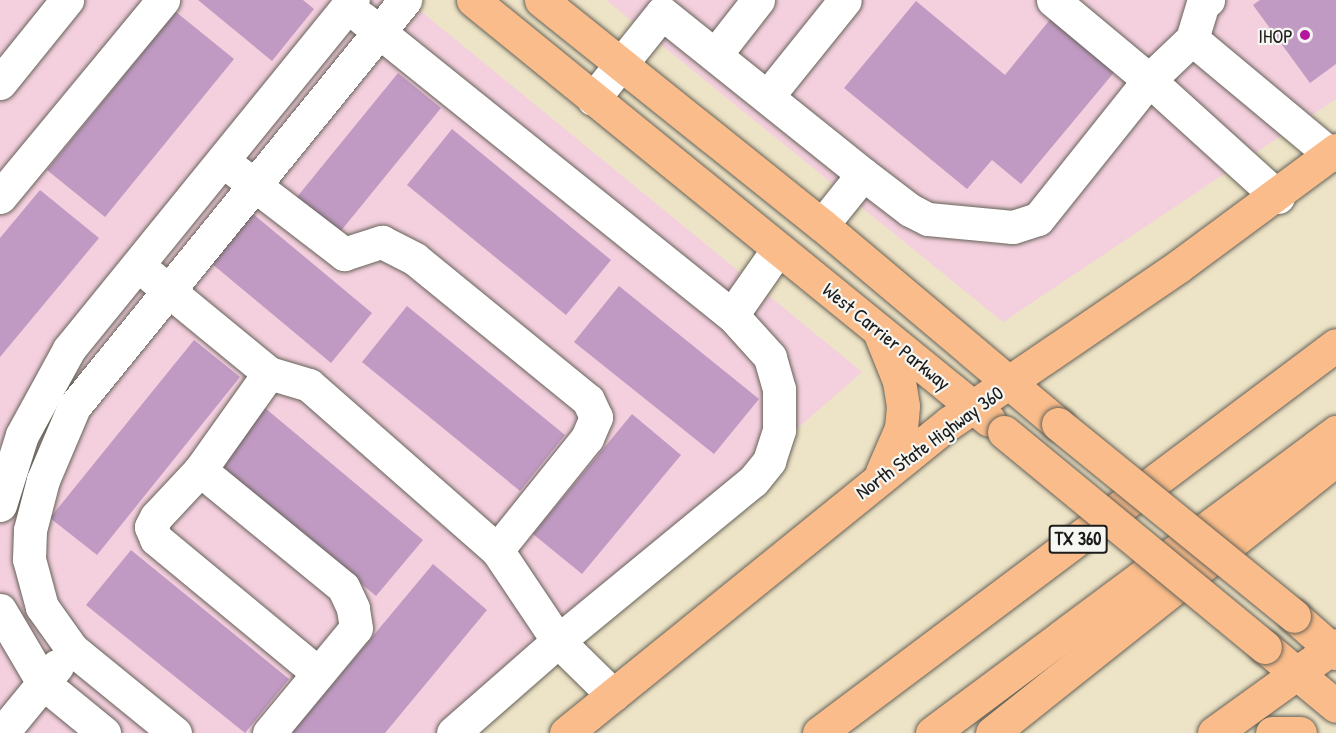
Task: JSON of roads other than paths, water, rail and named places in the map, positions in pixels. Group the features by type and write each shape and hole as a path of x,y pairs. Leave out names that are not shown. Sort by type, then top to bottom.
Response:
{"main road":[{"name":"West Carrier Parkway","path":"473,0 972,405 1336,706"},
{"path":"541,0 822,225 1011,382 1058,424 1334,649 1214,733"},
{"name":"North State Highway 360","path":"566,733 881,475 972,405 1011,382 1278,196 1334,153"},
{"path":"878,329 898,381 903,406 901,428 881,475"},
{"name":"TX 360","path":"819,733 1336,345"},
{"path":"932,733 1336,432"},
{"path":"992,733 1336,459"},
{"path":"1272,733 1300,733"}],"lane":[{"path":"0,83 67,0"},
{"path":"0,197 163,0"},
{"path":"175,733 72,649 42,607 29,559 30,530 59,437 74,407 405,0"},
{"path":"715,55 758,0"},
{"path":"767,97 845,0"},
{"path":"1053,0 1149,80 1278,196"},
{"path":"593,99 668,7 715,55 910,210 928,219 1013,227 1038,219 1149,80 1192,39 1203,3 1208,0"},
{"path":"1,495 22,435 69,349 223,161 347,2 380,32 732,315 770,357 779,389 779,430 769,461 753,481 558,641 453,733"},
{"path":"1192,39 1334,153"},
{"path":"223,161 344,254 382,242 415,259 588,400 596,417 587,438 498,550"},
{"path":"822,225 863,174"},
{"path":"732,315 778,249"},
{"path":"137,265 269,373 309,385 498,550 558,641 613,695"},
{"path":"269,373 200,470 156,518 151,527 156,539 318,673"},
{"path":"200,470 343,587 352,608 356,628 269,733"},
{"path":"0,591 34,580"},
{"path":"0,610 43,683 104,733"},
{"path":"2,733 72,649"}],"place":[{"name":"IHOP","path":"1305,35"}]}
